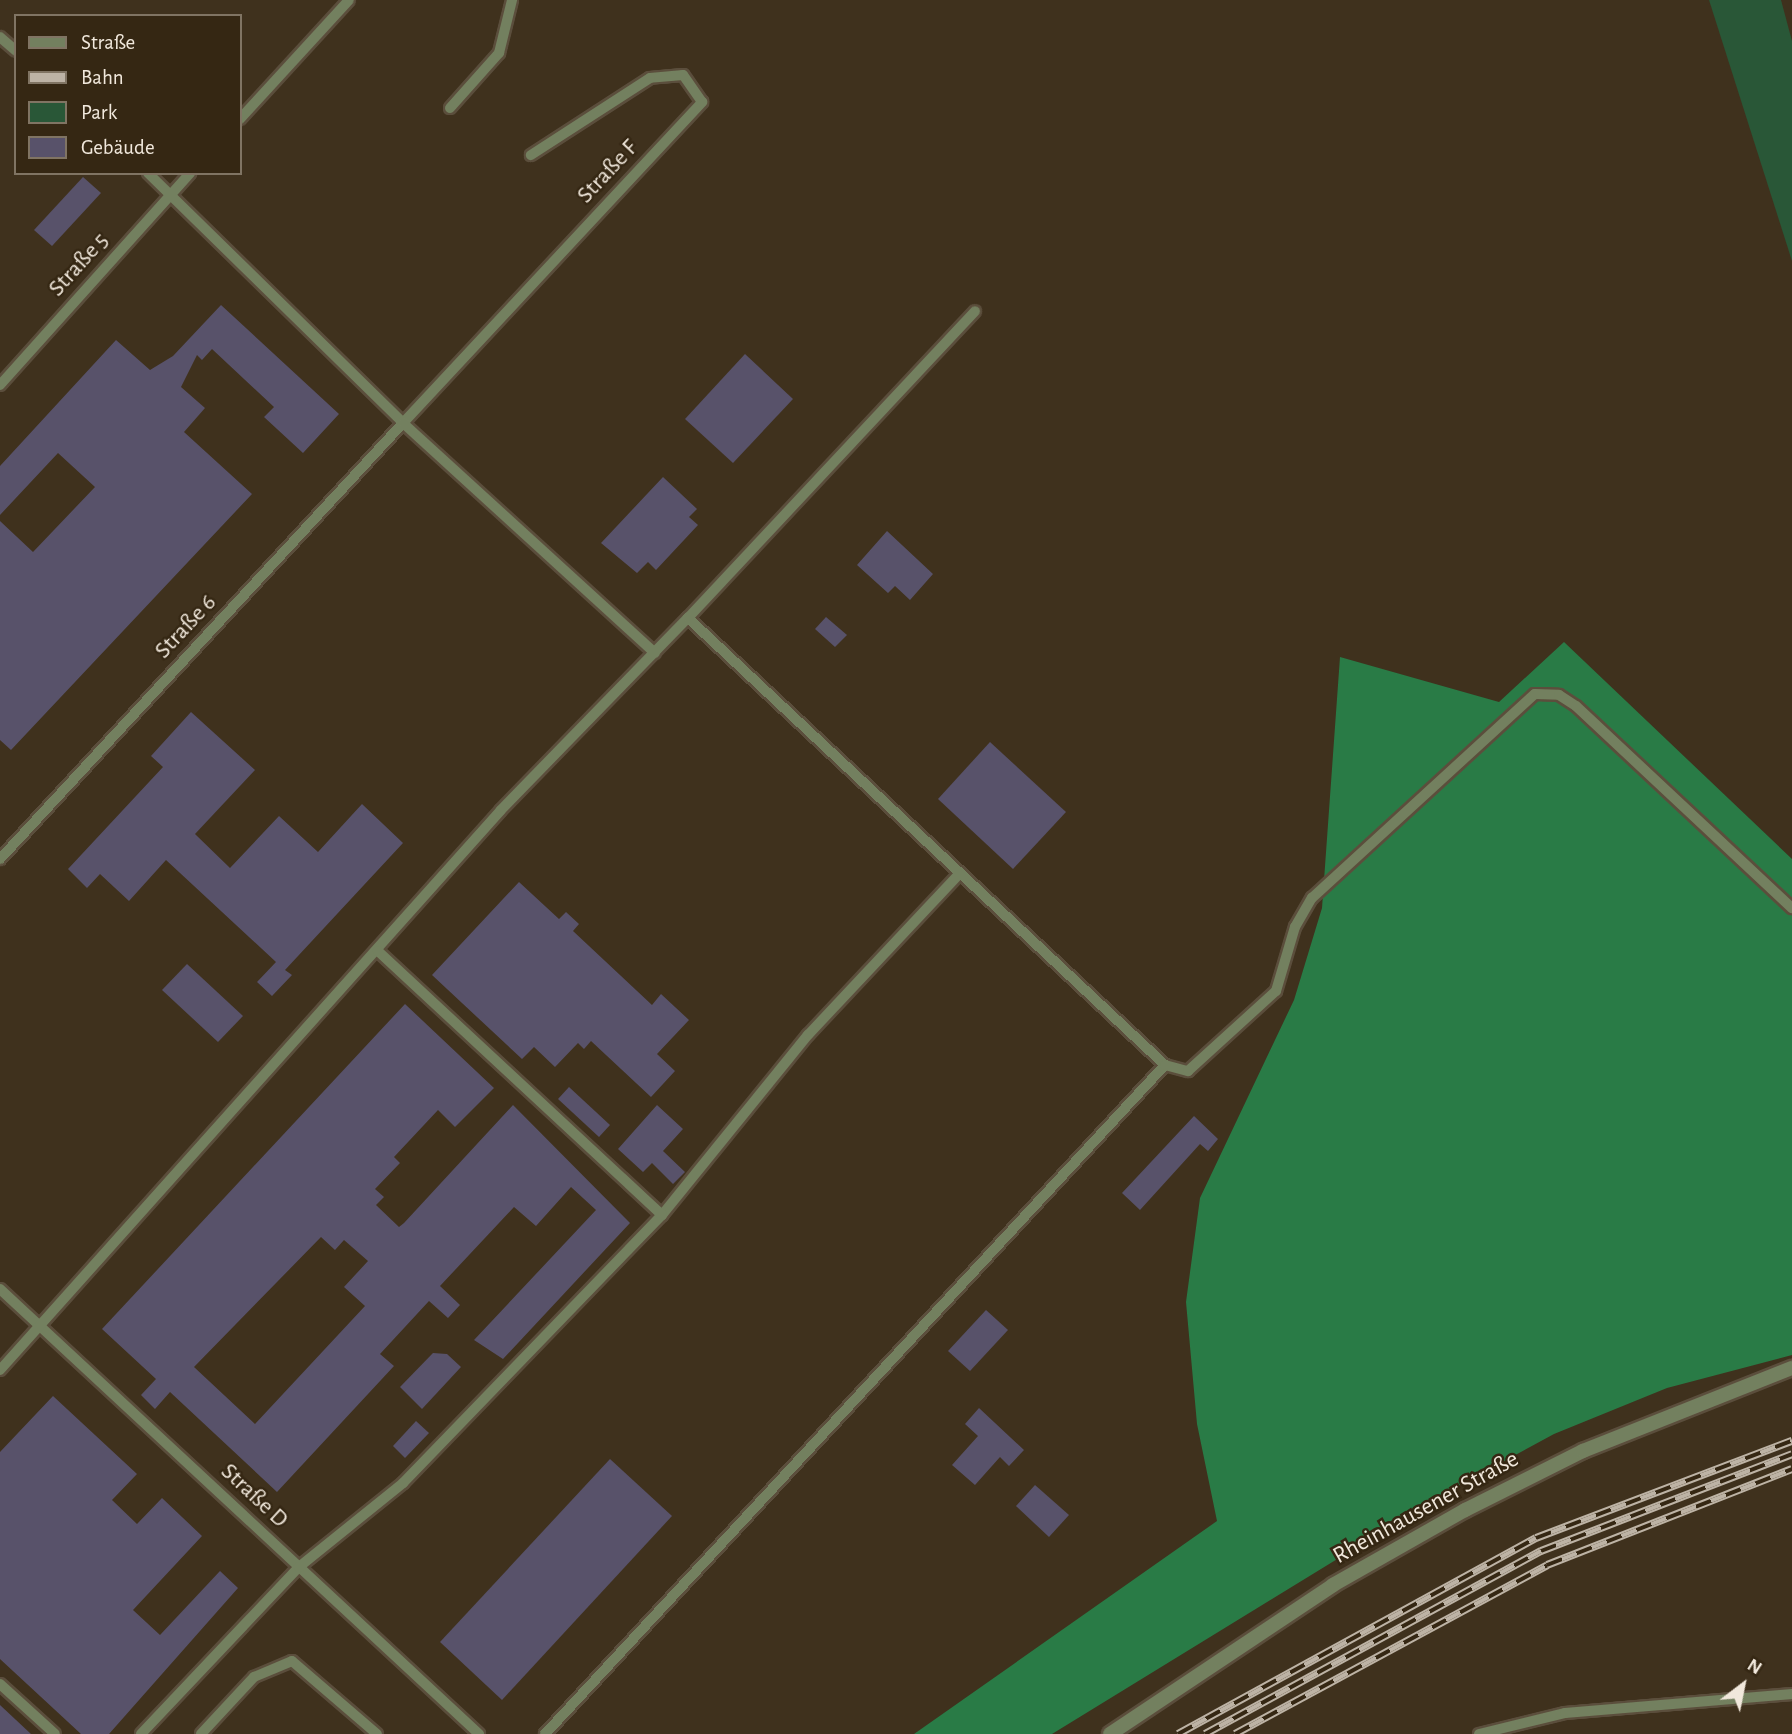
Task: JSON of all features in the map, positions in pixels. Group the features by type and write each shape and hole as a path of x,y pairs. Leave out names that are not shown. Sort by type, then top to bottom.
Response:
{"street":[{"name":"Rheinhausener Straße","path":"1110,1734 1333,1585 1465,1510 1583,1451 1790,1368"}],"lane":[{"path":"242,117 349,0"},
{"path":"450,108 499,53 512,0"},
{"path":"0,37 14,49"},
{"name":"Straße F","path":"403,423 702,102 683,75 650,78 561,130 531,155"},
{"path":"150,175 403,423 655,653"},
{"name":"Straße 5","path":"0,385 188,175"},
{"path":"0,1370 378,951 501,810 655,653 975,311"},
{"name":"Straße 6","path":"0,859 403,423"},
{"path":"688,618 1165,1065 1188,1070 1276,991 1295,927 1312,898 1535,694 1559,695 1576,706 1792,908"},
{"path":"141,1734 299,1567 403,1483 662,1215 808,1035 960,873"},
{"path":"378,951 662,1215"},
{"path":"545,1734 1165,1065"},
{"name":"Straße D","path":"0,1289 479,1734"},
{"path":"201,1734 254,1677 292,1661 377,1734"},
{"path":"0,1684 55,1734"},
{"path":"1479,1734 1565,1713 1792,1694"}],"green space":[{"path":"1709,0 1781,0 1792,41 1792,261"},
{"path":"1564,642 1792,859 1792,1355 1667,1388 1554,1434 1445,1493 1052,1734 914,1734 1217,1521 1197,1424 1186,1302 1200,1198 1294,1000 1322,908 1340,657 1499,702"}],"building":[{"path":"83,177 101,193 52,246 34,230"},
{"path":"221,305 339,414 303,453 264,417 274,407 212,349 202,360 197,355 181,387 205,408 184,432 252,494 11,750 0,740 0,521 33,552 95,487 58,453 0,515 0,466 116,340 150,370 173,356"},
{"path":"745,354 793,399 733,463 685,419"},
{"path":"663,477 697,509 689,517 698,525 656,570 648,562 637,573 601,543"},
{"path":"887,531 933,574 910,600 895,586 888,593 857,565"},
{"path":"826,617 847,635 835,647 815,629"},
{"path":"191,712 255,770 195,834 230,868 279,816 318,852 362,804 403,843 285,970 292,975 272,996 257,982 276,962 166,860 129,901 100,874 87,888 68,869 163,767 151,756"},
{"path":"990,742 1066,812 1013,869 938,799"},
{"path":"519,882 559,919 566,912 579,924 573,931 652,1005 661,994 689,1020 657,1054 675,1071 651,1097 591,1041 584,1049 578,1043 555,1067 534,1047 522,1059 432,975"},
{"path":"187,964 243,1016 218,1042 162,990"},
{"path":"405,1004 494,1088 455,1127 438,1110 394,1157 400,1163 375,1189 384,1197 376,1205 399,1227 513,1105 630,1223 503,1359 474,1340 596,1210 571,1187 536,1226 514,1207 440,1286 460,1305 448,1318 429,1301 380,1354 394,1366 277,1492 170,1392 155,1409 141,1395 156,1379 102,1329","holes":["321,1237 335,1250 344,1240 368,1261 344,1287 365,1306 255,1424 194,1367"]},
{"path":"569,1087 610,1125 599,1137 558,1099"},
{"path":"657,1105 683,1129 663,1151 685,1172 673,1184 652,1163 643,1172 618,1149"},
{"path":"1194,1116 1218,1139 1208,1151 1200,1144 1140,1210 1122,1193"},
{"path":"986,1310 1008,1330 970,1371 948,1351"},
{"path":"433,1353 447,1354 461,1367 422,1409 400,1387"},
{"path":"53,1396 137,1474 112,1500 137,1524 162,1498 202,1536 133,1610 160,1635 220,1571 238,1588 109,1734 81,1734 0,1659 0,1452"},
{"path":"979,1408 1024,1450 1009,1466 1000,1457 975,1485 952,1465 978,1436 965,1424"},
{"path":"416,1421 429,1433 405,1458 393,1446"},
{"path":"610,1459 672,1516 502,1700 440,1642"},
{"path":"1035,1485 1069,1515 1049,1537 1016,1506"},
{"path":"0,1705 31,1734 0,1734"}],"railway":[{"path":"1178,1734 1536,1538 1792,1441"},
{"path":"1205,1734 1541,1551 1792,1454"},
{"path":"1235,1734 1547,1565 1792,1469"}]}
